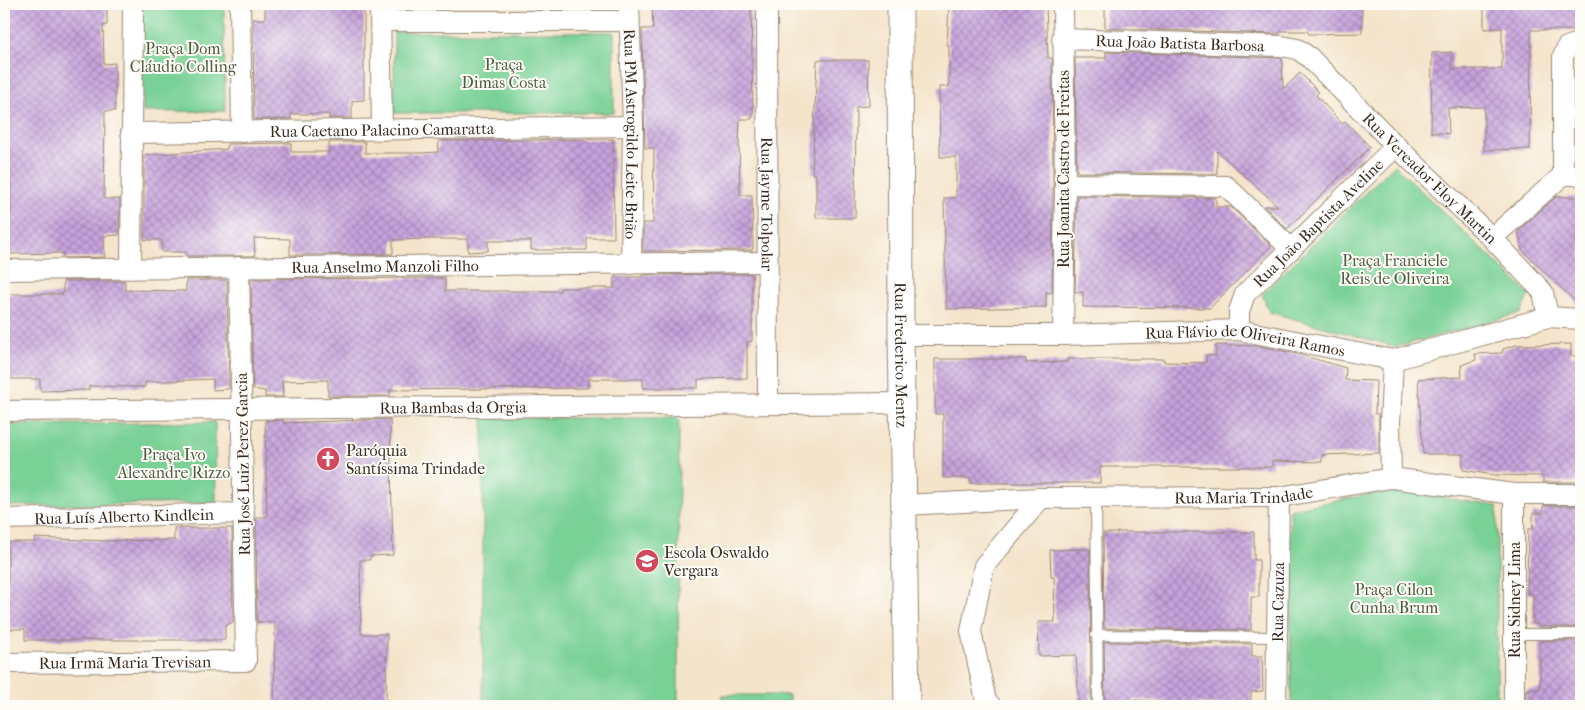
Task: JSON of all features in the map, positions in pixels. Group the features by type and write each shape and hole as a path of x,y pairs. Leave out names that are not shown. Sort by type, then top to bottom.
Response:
{"street":[{"path":"130,268 133,4"},
{"path":"240,4 242,132"},
{"name":"Rua Jayme Tolpolar","path":"767,4 768,404"},
{"name":"Rua Frederico Mentz","path":"900,4 901,335 907,706"},
{"name":"Rua Joanita Castro de Freitas","path":"1063,4 1065,184 1063,335"},
{"path":"382,130 380,12 629,12"},
{"name":"Rua PM Astrogildo Leite Brião","path":"629,12 633,126 631,264"},
{"name":"Rua João Batista Barbosa","path":"1062,39 1282,46 1297,49"},
{"path":"1492,238 1572,175 1563,58 1574,44"},
{"name":"Rua Vereador Eloy Martin","path":"1297,49 1309,57 1396,146 1492,238 1543,292 1548,317"},
{"name":"Rua Caetano Palacino Camaratta","path":"131,133 633,126"},
{"name":"Rua João Baptista Aveline","path":"1238,330 1239,311 1245,294 1396,146"},
{"path":"1065,184 1226,186 1291,249"},
{"name":"Rua Anselmo Manzoli Filho","path":"4,270 767,262"},
{"name":"Rua José Luiz Perez Garcia","path":"240,267 246,661"},
{"name":"Rua Flávio de Oliveira Ramos","path":"901,335 1063,335 1238,330 1393,360 1548,317 1581,319"},
{"path":"1391,478 1393,360"},
{"name":"Rua Bambas da Orgia","path":"4,410 903,403"},
{"name":"Rua Maria Trindade","path":"904,505 1041,498 1279,497 1391,478 1514,494 1581,494"},
{"name":"Rua Sidney Lima","path":"1514,494 1514,706"},
{"name":"Rua Cazuza","path":"1276,706 1279,497"},
{"path":"991,706 986,700 971,631 984,566 1041,498"},
{"name":"Rua Luís Alberto Kindlein","path":"4,519 244,512"},
{"name":"Rua Irmã Maria Trevisan","path":"4,664 246,661"}],"lane":[{"path":"1096,498 1098,706"},
{"path":"1513,634 1581,634"},
{"path":"1096,635 1276,637"}],"green space":[{"name":"Praça Dom Cláudio Colling","path":"141,4 224,4 225,111 143,112"},
{"name":"Praça Dimas Costa","path":"394,32 614,32 614,113 394,113"},
{"name":"Praça Franciele Reis de Oliveira","path":"1394,165 1529,294 1521,313 1396,347 1269,312 1262,294"},
{"path":"483,418 679,418 678,706 483,706"},
{"name":"Praça Ivo Alexandre Rizzo","path":"215,422 216,503 4,506 4,425"},
{"name":"Praça Cilon Cunha Brum","path":"1394,490 1497,506 1497,706 1291,706 1290,509"},
{"path":"722,695 789,695 789,706 722,706"}],"building":[{"path":"4,4 107,4 107,25 103,25 104,64 115,63 115,111 105,111 104,199 120,199 119,235 104,236 105,257 63,258 63,253 5,254 4,214 11,214 11,171 4,171"},
{"path":"265,4 364,4 364,100 352,101 352,118 329,118 329,114 291,114 291,119 254,119 253,19 265,19"},
{"path":"751,4 753,111 752,119 740,119 739,139 740,195 752,195 753,249 751,250 643,251 643,223 653,223 654,148 645,148 642,29 653,29 652,5"},
{"path":"949,4 1046,4 1048,58 1052,58 1053,184 1052,293 1046,292 1046,307 946,309 944,198 956,198 956,157 940,157 939,87 949,87 949,45 947,45"},
{"path":"1105,4 1362,4 1362,33 1309,34 1307,31 1281,31 1279,34 1105,28"},
{"path":"1484,4 1581,4 1581,30 1531,30 1530,149 1484,150 1484,107 1448,108 1449,134 1431,132 1432,53 1452,52 1452,69 1502,69 1502,28 1484,29"},
{"path":"1106,52 1282,58 1283,89 1300,73 1319,92 1316,95 1342,124 1345,121 1370,147 1287,229 1264,206 1278,206 1217,151 1217,174 1077,172 1075,58 1106,58"},
{"path":"817,60 868,60 869,106 856,107 855,218 816,218 816,174 812,174"},
{"path":"613,139 614,238 587,238 587,250 531,250 531,241 488,241 488,251 468,252 468,239 427,239 393,240 393,254 290,255 290,239 254,238 255,256 186,256 186,252 162,252 162,240 144,240 144,155 227,149 227,144 291,143 291,152 329,152 329,142 365,142 365,153 421,153 438,152 439,141"},
{"path":"1077,196 1216,198 1216,207 1231,207 1271,246 1210,308 1083,307 1083,292 1075,292"},
{"path":"1556,197 1581,197 1581,307 1522,250 1518,231"},
{"path":"752,274 752,341 747,342 747,378 698,379 698,388 643,388 643,379 588,379 588,388 390,390 390,396 328,396 328,380 282,381 283,397 265,397 265,391 253,389 251,279 445,278 445,291 560,291 560,288 614,288 614,277"},
{"path":"186,280 227,280 229,389 213,390 213,379 145,382 145,387 89,386 89,390 40,391 40,379 4,379 4,294 63,294 63,281 125,281 125,290 186,291"},
{"path":"1571,344 1571,356 1581,356 1581,482 1543,482 1543,476 1494,475 1463,470 1463,454 1423,454 1418,379 1462,377 1461,365 1476,360 1475,354 1502,353 1503,349 1516,345"},
{"path":"1216,345 1258,346 1298,354 1346,368 1345,380 1376,381 1375,414 1379,414 1379,453 1322,455 1322,462 1272,461 1272,467 1100,467 1100,483 970,483 970,478 943,478 943,414 935,414 935,359 1026,359 1026,363 1067,362 1067,359 1164,359 1164,362 1206,363 1206,355 1216,356"},
{"path":"390,419 393,555 370,556 370,560 360,560 361,634 387,634 386,705 274,705 275,622 257,622 256,517 267,517 265,421 283,420 283,423"},
{"path":"1543,506 1581,506 1581,627 1538,627 1538,624 1533,624 1533,594 1527,594 1528,529 1533,529 1533,513 1543,513"},
{"path":"174,528 232,528 233,622 225,626 225,640 25,640 25,629 8,629 8,542 35,542 35,538 108,541 174,540"},
{"path":"1254,532 1254,560 1259,560 1259,597 1251,597 1251,630 1104,628 1103,533"},
{"path":"1090,549 1091,706 1079,706 1076,655 1039,656 1038,622 1055,622 1054,577 1051,577 1050,550"},
{"path":"1540,641 1581,641 1581,706 1526,706 1526,690 1540,689"},
{"path":"1104,642 1252,644 1252,656 1262,656 1263,691 1251,692 1251,706 1133,700 1133,706 1105,706"}],"place":[{"name":"Paróquia Santíssima Trindade","path":"328,459"},
{"name":"Escola Oswaldo Vergara","path":"647,561"}]}
